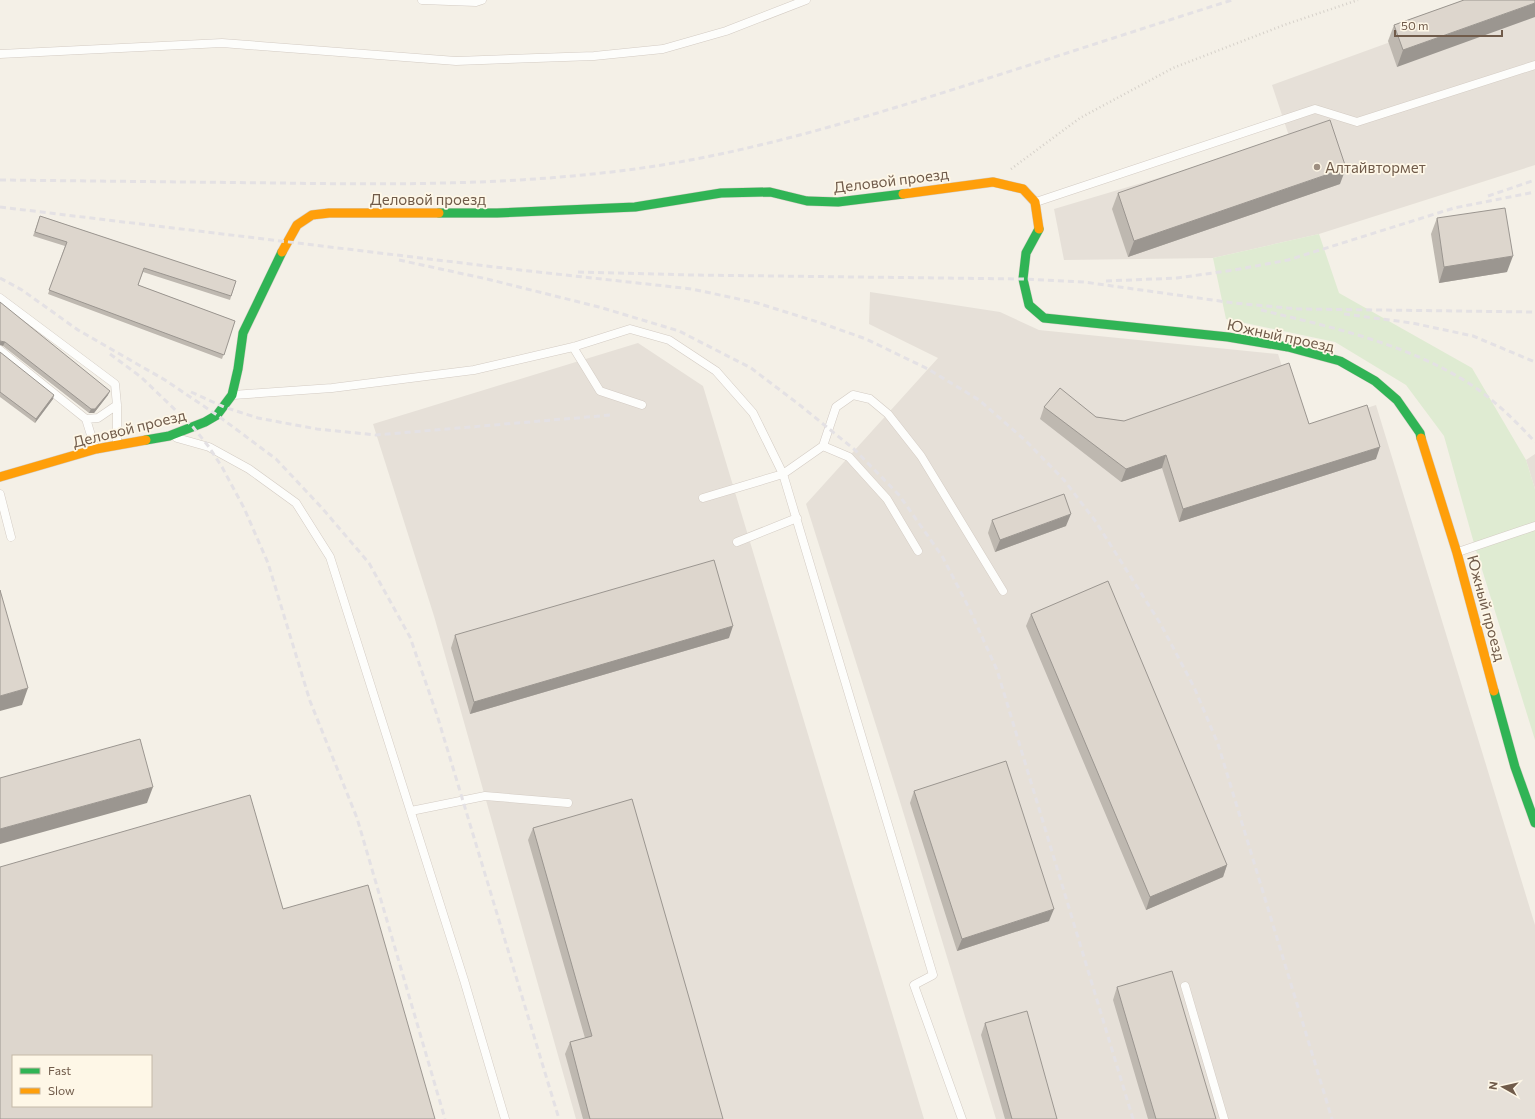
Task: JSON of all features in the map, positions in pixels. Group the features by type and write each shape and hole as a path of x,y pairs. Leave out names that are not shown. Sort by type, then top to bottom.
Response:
{"street":[{"path":"993,182 1023,189 1035,202"},
{"name":"Деловой проезд","path":"0,477 96,449 169,436 205,422 217,414 232,395 238,370 243,333 287,242 297,225 312,215 329,213 497,214 635,207 721,193 770,192 807,201 838,202 993,182"},
{"name":"Южный проезд","path":"1035,202 1039,230 1026,253 1023,280 1029,305 1044,318 1228,337 1288,347 1340,361 1375,382 1397,400 1420,433 1457,552 1515,767 1535,823"}],"lane":[{"path":"422,0 476,2 482,0"},
{"path":"0,54 222,43 456,61 594,56 663,49 726,31 806,0"},
{"path":"1035,202 1315,109 1357,122 1535,65"},
{"path":"0,298 115,384 118,405 117,445"},
{"path":"232,395 332,388 474,370 573,348 630,329 669,340 716,372 753,413 783,474 934,975 914,985 962,1119"},
{"path":"573,348 600,391 642,405"},
{"path":"0,350 86,419 96,449"},
{"path":"703,498 783,474 823,446 836,407 853,396 870,399 888,414 921,456 1003,591"},
{"path":"86,419 98,418 118,405"},
{"path":"169,436 209,448 249,469 296,503 330,557 464,980 505,1119"},
{"path":"823,446 848,457 887,499 918,551"},
{"path":"0,494 11,537"},
{"path":"738,542 797,518"},
{"path":"1457,552 1535,526"},
{"path":"411,811 484,796 568,803"},
{"path":"1185,986 1224,1119"}],"path":[{"path":"993,182 1080,118 1174,68 1284,25 1358,0"}],"shaded area":[{"path":"1506,0 1535,0 1535,165 1319,234 1213,258 1064,260 1054,209 1290,139 1272,85"},
{"path":"870,292 1000,312 1039,330 1278,354 1302,429 1376,405 1535,925 1535,1119 996,1119 898,795 806,504 938,358 869,324"},
{"path":"638,343 703,386 924,1119 576,1119 434,616 373,424"},
{"path":"1535,454 1535,489 1526,460"}],"green space":[{"path":"1319,234 1339,293 1472,368 1526,460 1535,489 1535,740 1475,547 1444,436 1406,385 1335,342 1226,319 1213,258"}],"building":[{"path":"1464,0 1535,0 1535,3 1403,50 1394,25"},
{"path":"1330,120 1346,168 1134,241 1118,193"},
{"path":"1505,208 1513,256 1444,267 1437,218"},
{"path":"40,216 236,281 231,296 144,268 138,285 235,321 224,355 49,290 67,242 35,232"},
{"path":"0,302 110,391 95,409 91,409 5,342 0,341"},
{"path":"0,352 54,395 36,419 0,392"},
{"path":"1289,363 1309,424 1367,405 1380,447 1183,509 1166,455 1126,469 1044,407 1060,388 1096,417 1124,421"},
{"path":"1064,494 1071,514 1000,540 992,520"},
{"path":"714,560 733,626 474,702 455,635"},
{"path":"1108,581 1227,865 1150,897 1031,614"},
{"path":"0,590 28,688 0,696"},
{"path":"140,739 153,787 0,829 0,778"},
{"path":"1006,761 1054,909 962,939 914,791"},
{"path":"250,795 283,909 368,885 435,1119 0,1119 0,867"},
{"path":"632,799 723,1119 590,1119 570,1042 592,1036 533,828"},
{"path":"1172,971 1216,1119 1156,1119 1117,987"},
{"path":"1027,1011 1057,1119 1012,1119 985,1023"}],"railway":[{"path":"0,180 326,184 470,182 566,177 662,165 739,150 816,131 929,97 1232,0"},
{"path":"1488,196 1535,180"},
{"path":"1106,281 1177,278 1234,270 1288,260 1454,208 1535,192"},
{"path":"0,207 520,270 692,289 757,303 866,339 928,369 979,400 1026,441 1064,480 1096,522 1160,623 1194,687 1218,744 1332,1119"},
{"path":"399,260 487,279 599,307 679,331 751,368 855,450 899,495 942,556 969,608 997,670 1133,1119"},
{"path":"578,272 692,275 1023,279 1084,282 1234,303 1298,309 1535,312"},
{"path":"0,278 22,290 78,330 165,380 217,415 276,459 322,508 369,563 410,637 437,715 559,1119"},
{"path":"1261,310 1367,338 1443,368 1467,382 1494,402 1535,442"},
{"path":"1344,314 1412,323 1473,336 1535,362"},
{"path":"110,354 141,377 193,427 209,447 222,467 244,508 268,563 310,701 357,818 445,1119"},
{"path":"191,392 224,407 258,418 317,429 376,435 611,415"}],"traffic: fast":[{"path":"439,213 497,213 635,207 721,193 770,192 807,201 838,202 903,194"},
{"path":"1039,229 1026,253 1023,279 1029,305 1044,318 1228,337 1288,347 1340,361 1375,381 1397,400 1420,433 1421,438"},
{"path":"146,440 169,436 205,422 217,415 232,395 238,369 243,333 282,252"},
{"path":"1494,691 1515,767 1535,823"}],"traffic: slow":[{"path":"903,194 993,182 1023,189 1035,202 1039,229"},
{"path":"282,252 297,225 312,215 329,213 439,213"},
{"path":"1421,438 1457,553 1494,691"},
{"path":"0,477 96,449 146,440"}],"place":[{"name":"Алтайвтормет","path":"1317,167"}]}
